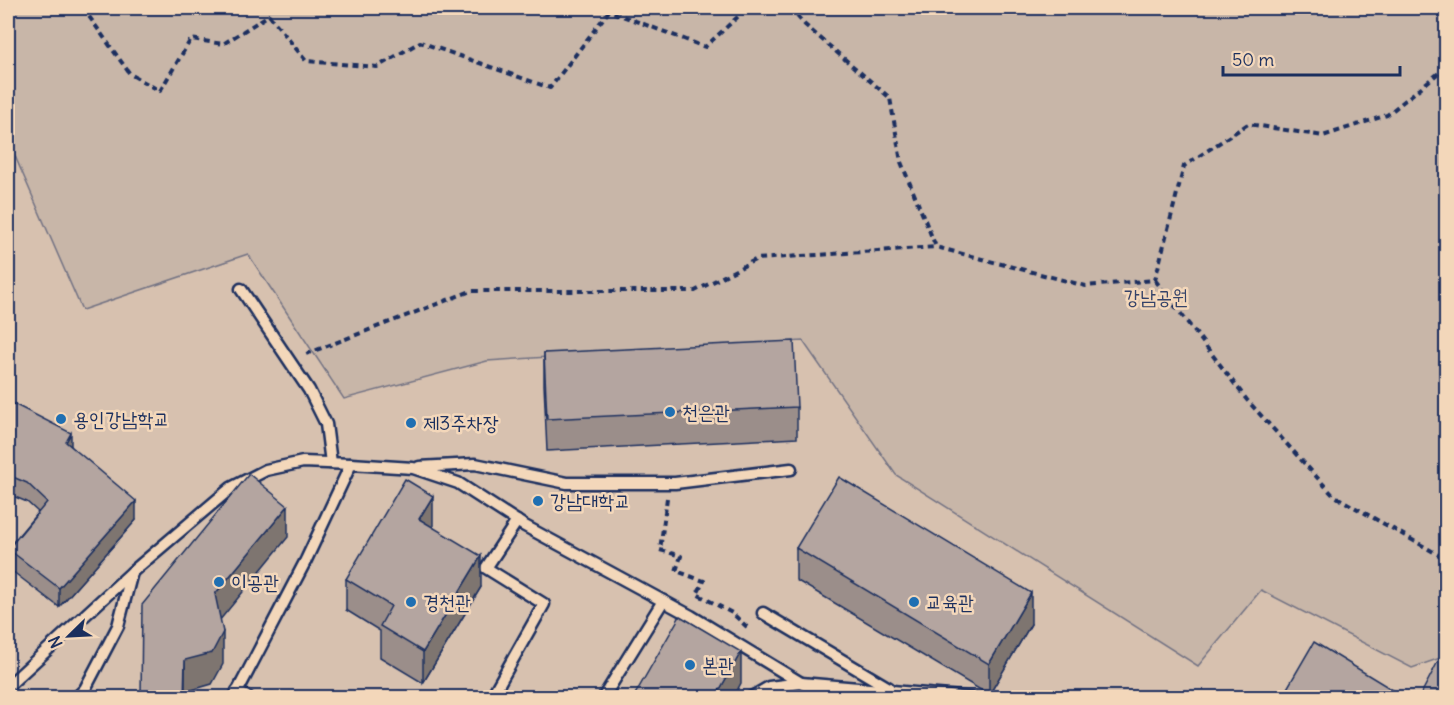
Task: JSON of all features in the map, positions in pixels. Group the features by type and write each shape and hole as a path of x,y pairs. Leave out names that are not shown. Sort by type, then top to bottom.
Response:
{"lane":[{"path":"241,289 309,390 326,424 331,463"},
{"path":"8,686 132,572 231,488 266,470 303,462 413,468 475,464 567,483 669,483 791,469"},
{"path":"249,698 235,694 306,560 351,464"},
{"path":"413,468 458,483 517,521 692,616 801,683 830,698"},
{"path":"491,698 543,604 486,568 517,521"},
{"path":"76,698 85,689 118,626 132,572"},
{"path":"603,698 663,601"},
{"path":"763,613 892,690"},
{"path":"750,698 769,687 801,683 972,698"}],"path":[{"path":"83,8 130,74 160,91 191,39 223,44 269,15 306,61 377,67 420,42 550,88 609,11 705,47 743,12 751,8"},
{"path":"790,8 806,25 890,98 901,162 936,247"},
{"path":"1155,280 1184,166 1248,124 1323,136 1387,115 1446,67"},
{"path":"290,360 471,291 695,291 758,259 936,247 1086,286 1155,280"},
{"path":"1155,280 1247,400 1333,495 1446,559"},
{"path":"669,483 660,550 681,556 676,571 704,581 697,594 732,612 748,628"}],"shaded area":[{"name":"강남대학교","path":"8,140 82,310 248,254 344,399 487,361 803,341 897,475 1198,666 1261,590 1412,668 1446,656 1446,697 8,697"}],"green space":[{"name":"강남공원","path":"8,8 1446,8 1446,656 1412,668 1261,590 1198,666 896,475 803,341 487,361 344,399 248,254 82,310 8,140"}],"building":[{"path":"8,288 12,294 8,304"},
{"path":"794,341 797,407 547,419 544,353"},
{"path":"8,401 71,433 66,442 136,501 59,588 8,549 47,502 27,483 8,475"},
{"name":"이공관","path":"249,474 288,506 215,594 223,632 212,653 185,660 184,698 141,698 142,605"},
{"name":"교육관","path":"839,477 1031,593 989,664 796,548"},
{"path":"405,479 433,496 419,519 481,556 423,652 380,626 391,606 346,579"},
{"path":"680,616 741,652 715,698 633,698"},
{"path":"1314,642 1406,698 1282,697"},
{"path":"1446,646 1446,698 1419,698"}],"place":[{"name":"천은관","path":"670,412"},
{"name":"용인강남학교","path":"61,419"},
{"name":"제3주차장","path":"411,423"},
{"name":"강남대학교","path":"538,501"},
{"name":"이공관","path":"219,582"},
{"name":"경천관","path":"411,602"},
{"name":"교육관","path":"914,602"},
{"name":"본관","path":"690,665"}]}
